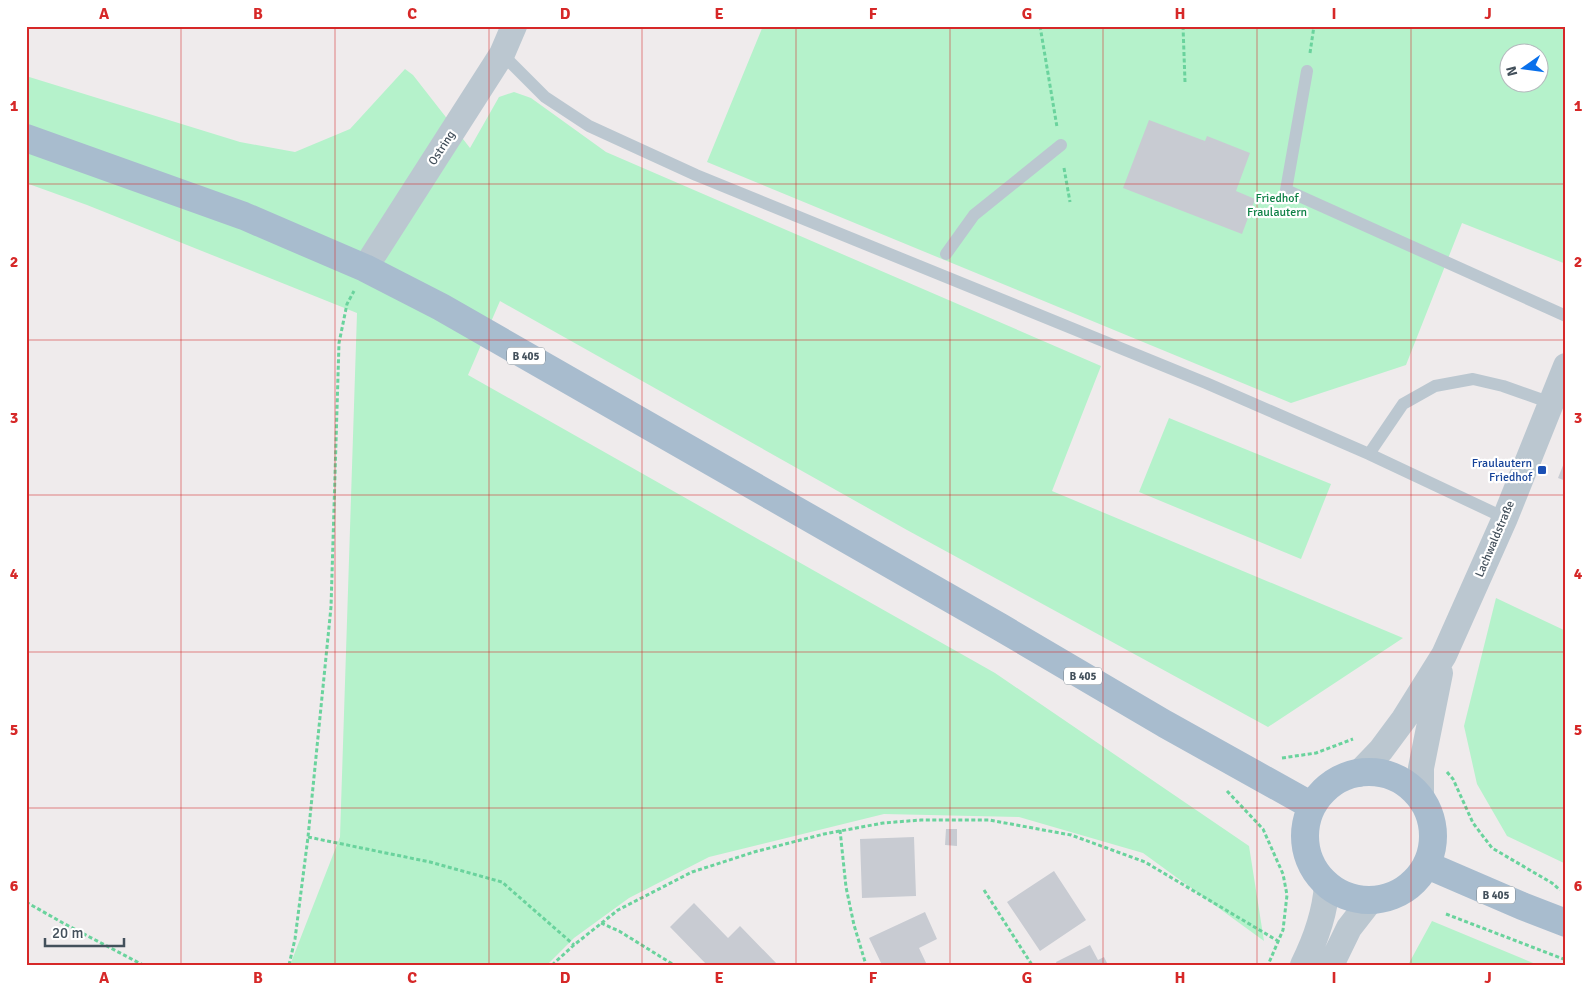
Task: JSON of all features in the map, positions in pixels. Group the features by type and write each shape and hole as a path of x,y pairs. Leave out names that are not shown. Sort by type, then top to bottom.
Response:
{"main road":[{"name":"B 405","path":"26,138 244,216 365,268 441,307 983,617 1165,724 1312,806"},
{"path":"1371,772 1393,778 1421,797 1430,814 1433,840 1427,865 1413,884 1393,896 1370,901 1355,900 1327,885 1316,872 1309,859 1305,832 1312,806 1327,787 1348,775 1358,774 1371,772"},
{"name":"B 405","path":"1427,865 1566,923"}],"street":[{"name":"Ostring","path":"365,268 502,54 514,26"},
{"name":"Lachwaldstraße","path":"1358,774 1392,736 1444,655 1505,518 1560,386"},
{"name":"Lachwaldstraße","path":"1421,797 1421,768 1444,655"},
{"path":"1304,965 1321,923 1327,885"},
{"path":"1331,965 1349,928 1370,901"}],"lane":[{"path":"502,54 545,97 589,126 696,174 1206,382 1369,454 1505,518"},
{"path":"1307,71 1286,190 1566,316"},
{"path":"946,254 974,216 1060,145"},
{"path":"1369,454 1403,404 1435,386 1472,379 1502,386 1560,386"}],"path":[{"path":"1040,26 1070,202"},
{"path":"1183,26 1186,82"},
{"path":"1307,71 1314,26"},
{"path":"289,965 295,939 308,836 330,607 340,344 347,304 365,268"},
{"path":"1222,785 1263,829 1284,874 1287,895 1283,930 1268,965"},
{"path":"552,965 574,944 618,910 692,872 754,852 840,830 883,823 921,820 989,820 1071,835 1145,862 1278,941"},
{"path":"840,830 846,887 854,925 866,965"},
{"path":"308,836 430,862 502,882 574,944"},
{"path":"984,890 1032,965"},
{"path":"26,902 143,965"},
{"path":"1446,914 1566,960"},
{"path":"601,923 619,931 674,965"}],"green space":[{"name":"Friedhof Fraulautern","path":"763,26 1566,26 1566,264 1462,223 1406,365 1291,403 707,162"},
{"path":"405,69 413,75 470,148 499,97 514,92 531,98 606,152 1101,366 1052,491 1403,638 1268,727 907,530 500,301 468,375 995,673 1249,846 1264,941 1143,853 1019,817 884,814 709,857 629,898 574,938 547,965 290,965 340,837 357,313 87,205 26,183 26,76 240,142 295,152 350,129"},
{"path":"1169,418 1331,484 1301,559 1139,492"},
{"path":"1496,598 1566,631 1566,864 1507,836 1477,784 1464,726"},
{"path":"1432,921 1538,965 1408,965"}],"building":[{"path":"1149,120 1205,141 1207,136 1250,153 1236,191 1255,199 1242,234 1123,188"},
{"path":"1566,458 1566,481 1558,478"},
{"path":"946,829 957,829 957,846 945,845"},
{"path":"914,837 916,896 862,898 860,839"},
{"path":"1054,871 1086,920 1040,951 1007,902"},
{"path":"694,903 728,938 740,926 778,965 707,965 670,927"},
{"path":"925,912 937,939 919,948 927,965 882,965 869,938"},
{"path":"1090,945 1098,960 1104,957 1108,965 1057,965 1056,962"}],"place":[{"name":"Fraulautern Friedhof","path":"1542,470"}]}
